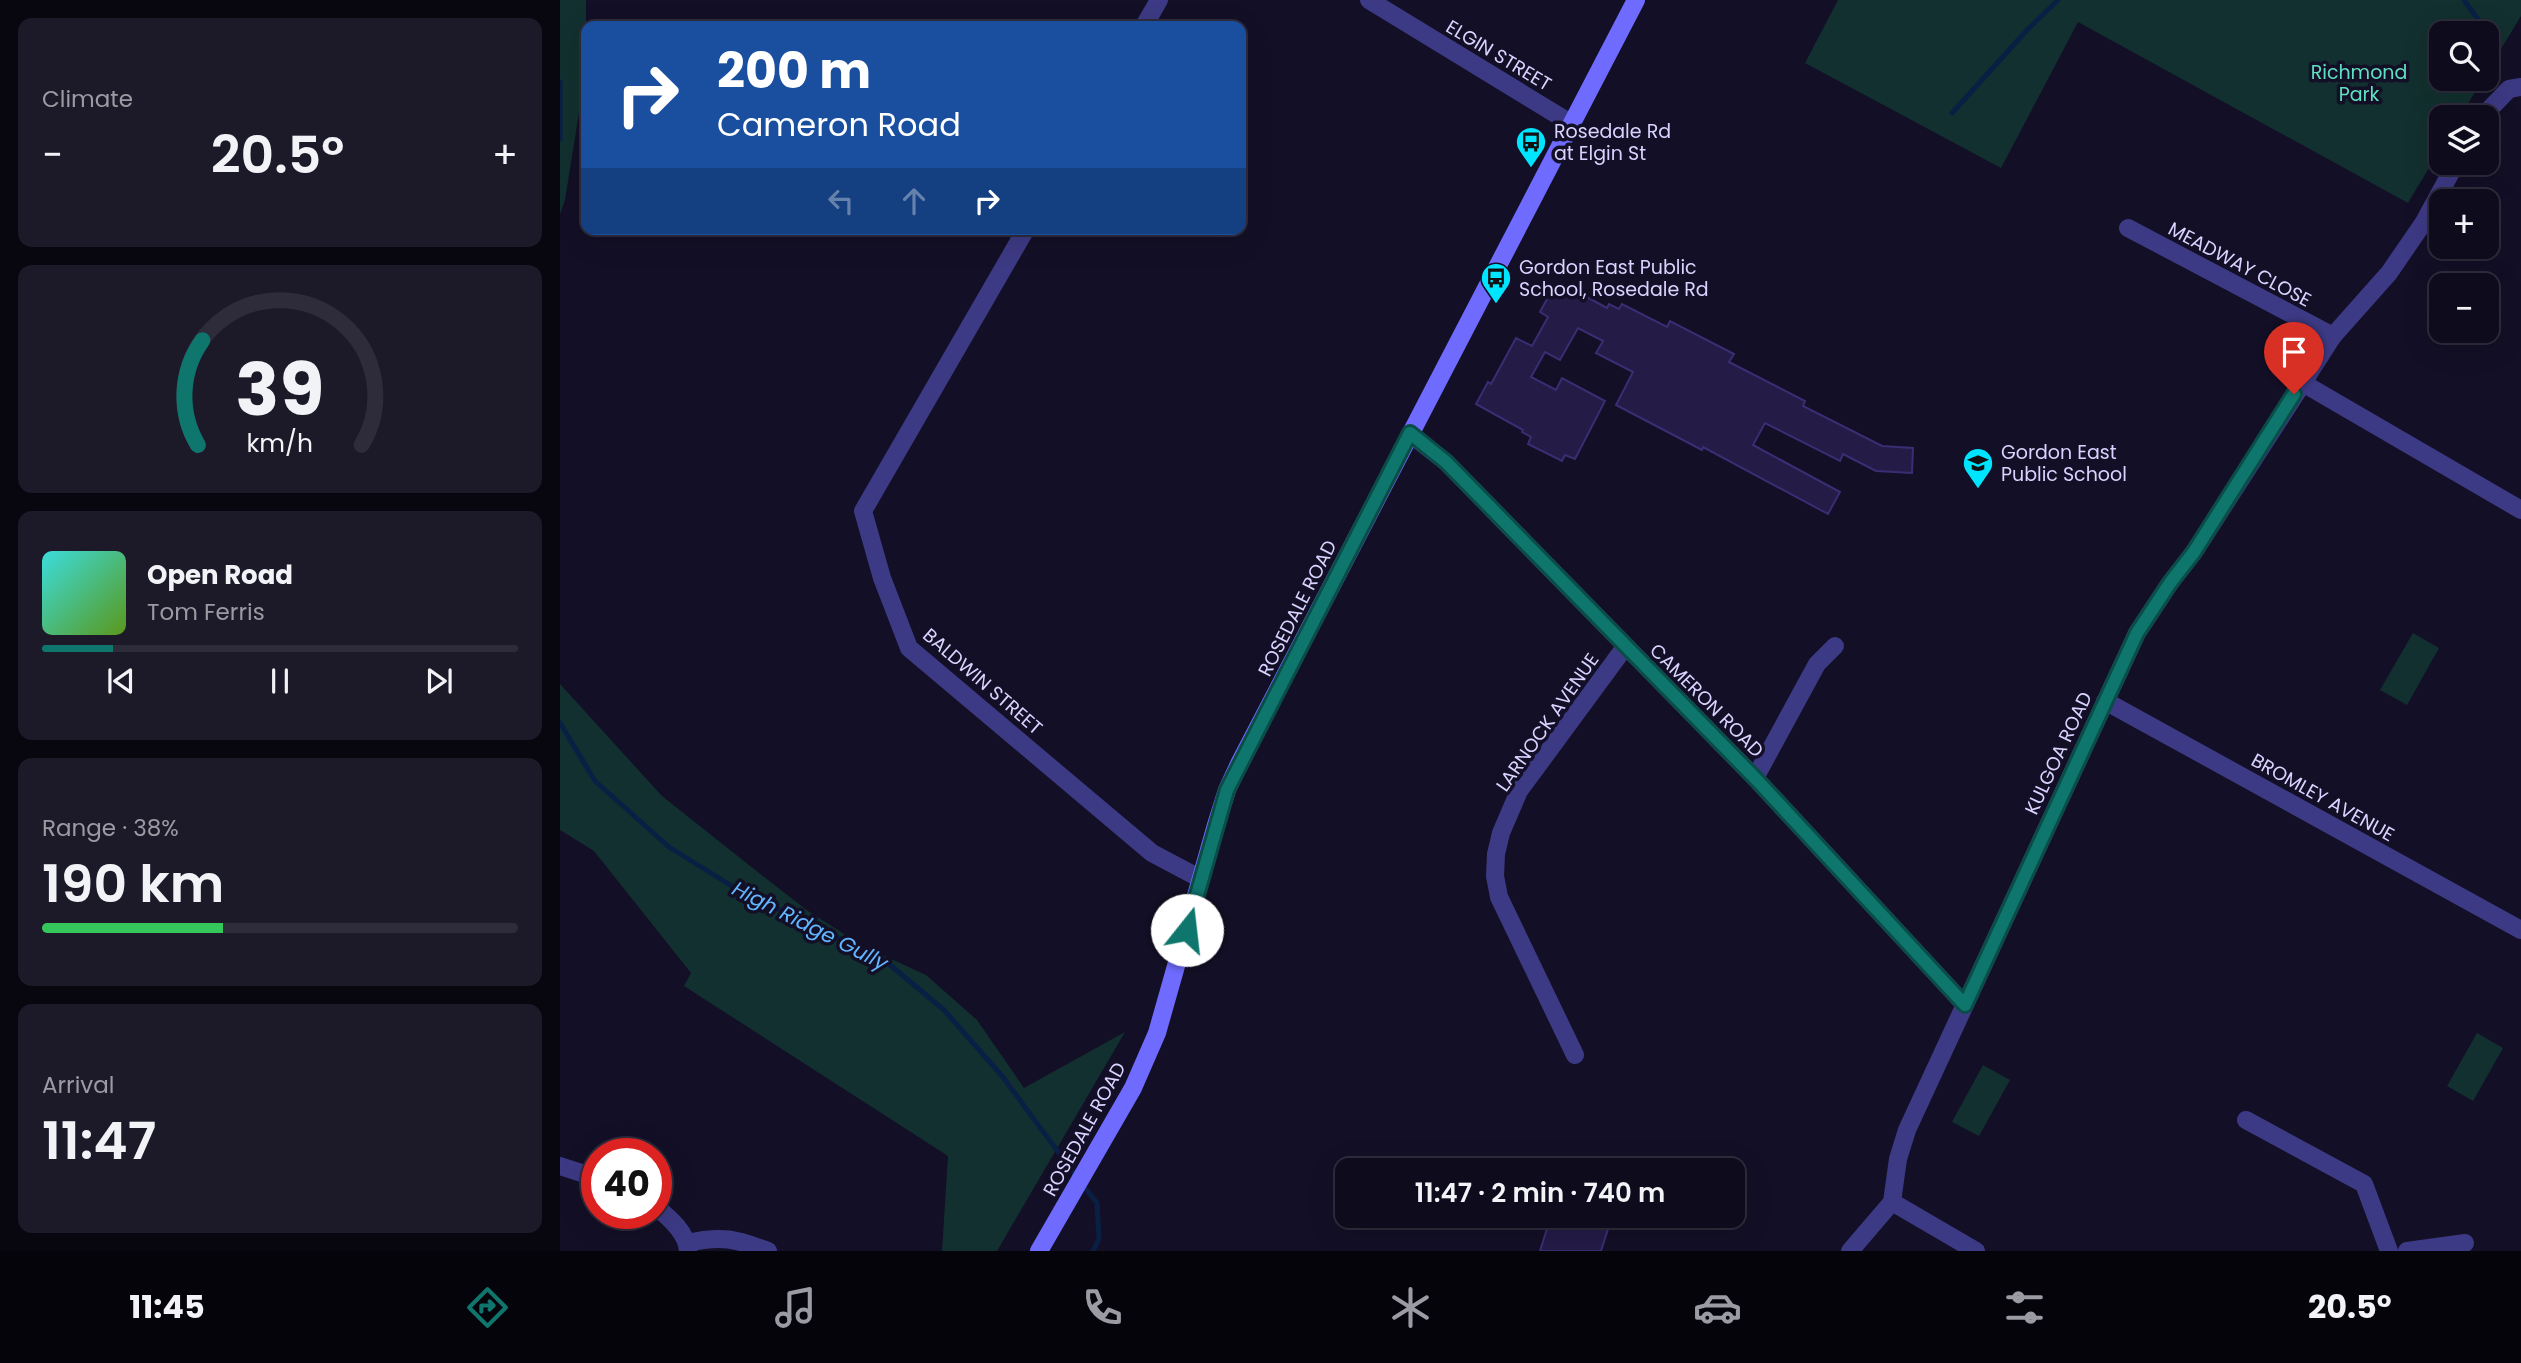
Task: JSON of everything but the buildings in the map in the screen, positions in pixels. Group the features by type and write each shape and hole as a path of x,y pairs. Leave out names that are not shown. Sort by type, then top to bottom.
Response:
{"street":[{"path":"1147,21 1159,0"},
{"name":"ELGIN STREET","path":"1369,0 1572,124"},
{"name":"ROSEDALE ROAD","path":"1040,1251 1133,1088 1157,1033 1227,790 1235,772 1636,0"},
{"path":"2493,105 2508,89 2521,87"},
{"name":"KULGOA ROAD","path":"1892,1202 1898,1159 1907,1130 2137,633 2194,552 2301,382 2333,336 2389,272 2424,222 2449,175"},
{"name":"MEADWAY CLOSE","path":"2128,228 2333,336"},
{"name":"BALDWIN STREET","path":"1023,235 863,510 882,578 909,648 1152,853 1201,879"},
{"path":"2301,382 2521,510"},
{"name":"CAMERON ROAD","path":"1410,433 1446,462 1755,778 1965,1005"},
{"name":"LARNOCK AVENUE","path":"1575,1055 1499,897 1495,876 1496,854 1519,791 1625,646"},
{"path":"1755,778 1817,663 1835,646"},
{"name":"BROMLEY AVENUE","path":"2105,701 2521,930"},
{"path":"2246,1121 2364,1184 2389,1251"},
{"path":"560,1166 581,1173"},
{"path":"1850,1251 1892,1202 1976,1251"},
{"path":"672,1221 688,1247 712,1237 742,1242 768,1251"},
{"path":"2407,1251 2465,1243"}],"green space":[{"path":"560,0 586,0 586,21 581,21 581,100 565,200 560,214"},
{"name":"Richmond Park","path":"1838,0 2521,0 2521,16 2499,52 2499,21 2429,21 2429,91 2476,91 2467,105 2429,105 2429,168 2408,203 2078,22 2001,168 1805,63"},
{"path":"2413,633 2439,648 2407,705 2380,690"},
{"path":"560,684 662,796 808,911 863,946 926,975 977,1020 1024,1088 1125,1032 997,1251 942,1251 948,1156 684,986 691,973 594,851 560,830"},
{"path":"2477,1033 2503,1048 2473,1101 2447,1086"},
{"path":"1983,1065 2010,1080 1979,1136 1952,1122"}],"waterway":[{"path":"1952,113 2058,0"},
{"path":"2464,0 2479,21"},
{"name":"High Ridge Gully","path":"560,82 560,139"},
{"name":"High Ridge Gully","path":"560,723 595,781 669,847 743,893 889,964 944,1010 1002,1076 1076,1176"},
{"name":"High Ridge Gully","path":"1082,1184 1097,1203 1099,1239 1093,1251"}],"place":[{"name":"Rosedale Rd at Elgin St","path":"1531,169"},
{"name":"Gordon East Public School, Rosedale Rd","path":"1496,305"},
{"name":"Gordon East Public School","path":"1978,490"}],"route":[{"path":"1187,930 1227,790 1410,433 1446,462 1755,778 1965,1005 2137,633 2194,552 2294,394"}]}
